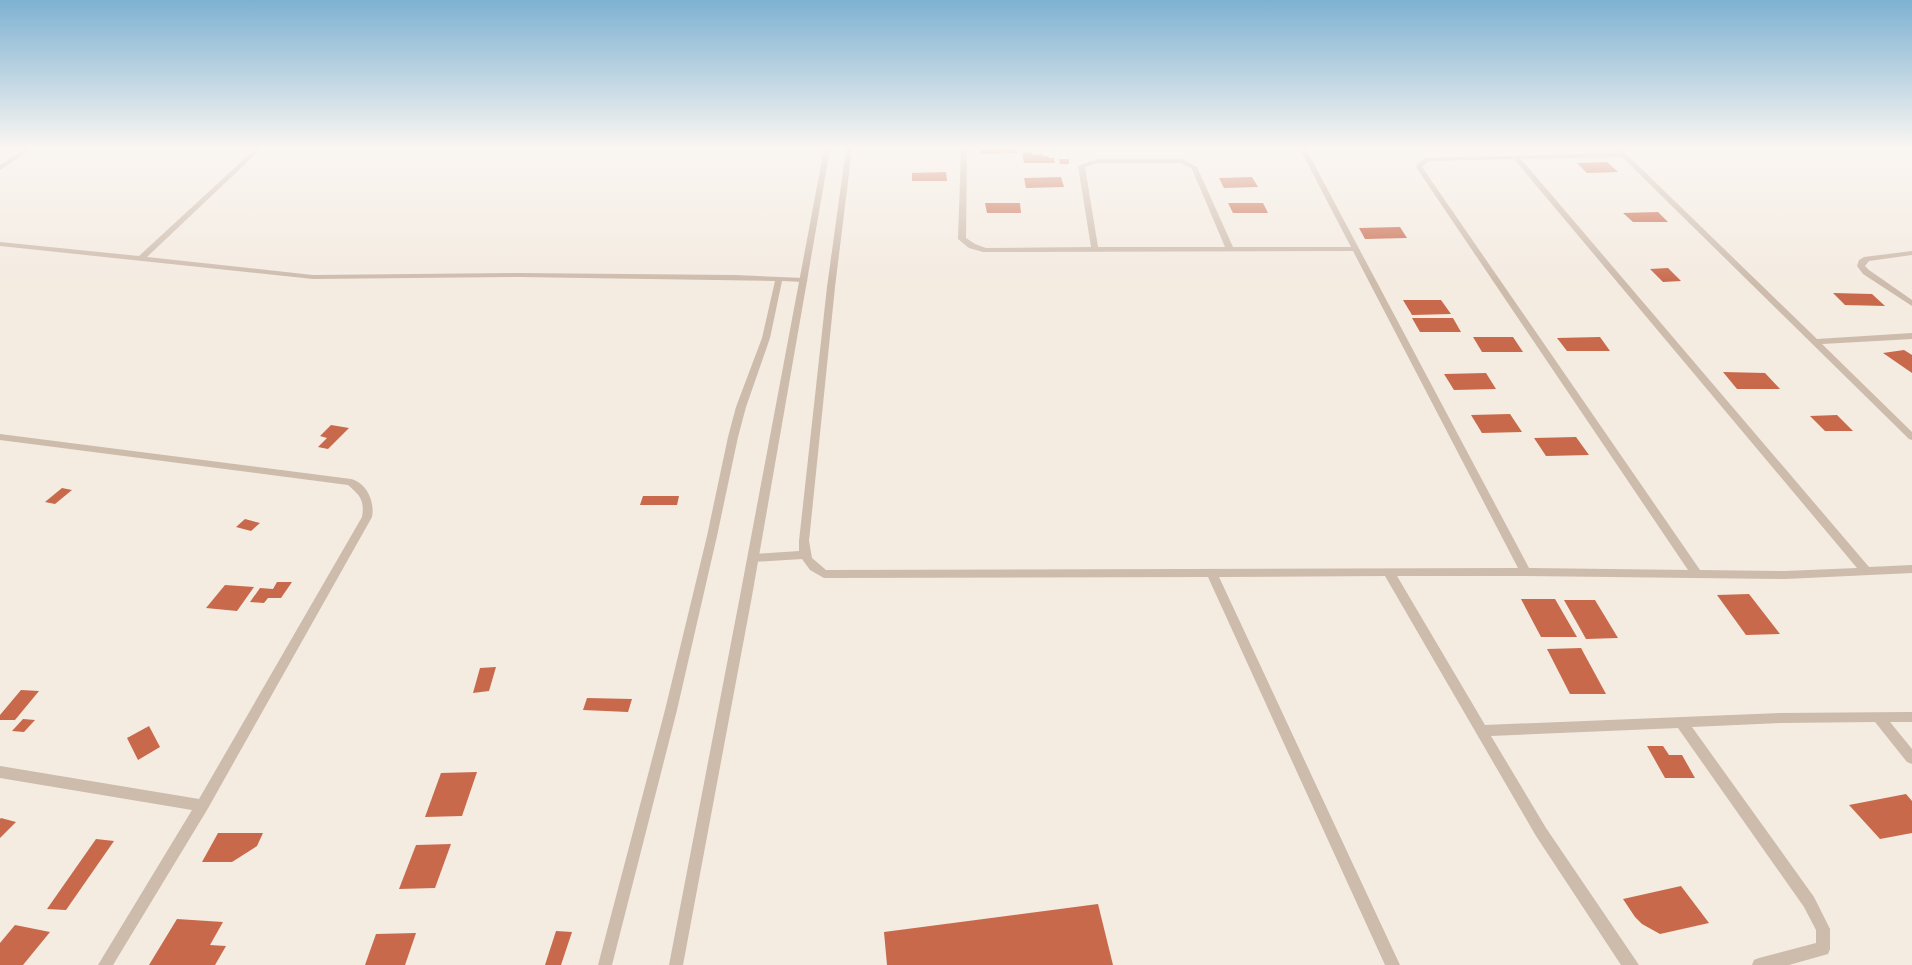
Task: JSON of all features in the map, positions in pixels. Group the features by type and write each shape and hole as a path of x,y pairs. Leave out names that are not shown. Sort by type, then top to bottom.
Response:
{"street":[{"path":"141,259 210,194"},
{"path":"676,965 753,558 819,194"},
{"path":"842,194 804,541 804,555 812,566 824,574 1389,574 1526,572 1786,575 1912,569"},
{"path":"963,194 962,239 972,246 986,250 1356,249"},
{"path":"1086,194 1095,250"},
{"path":"1206,194 1230,250"},
{"path":"1327,194 1526,572"},
{"path":"1437,194 1697,574"},
{"path":"1547,194 1867,572"},
{"path":"1664,194 1912,437"},
{"path":"0,244 313,277 528,275 804,280"},
{"path":"1912,253 1867,259 1862,262 1861,266 1866,272 1912,304"},
{"path":"605,965 671,710 712,536 733,437 741,406 766,338 779,279"},
{"path":"1814,342 1912,336"},
{"path":"0,437 351,482 367,498 370,507 366,517 202,806 105,965"},
{"path":"753,558 804,555"},
{"path":"1212,574 1393,965"},
{"path":"1389,574 1541,832 1628,962 1632,965"},
{"path":"1481,731 1780,718 1912,717"},
{"path":"1879,718 1912,758"},
{"path":"1681,722 1809,902 1823,929 1823,949 1759,965"},
{"path":"0,772 202,806"}],"building":[{"path":"985,203 1020,203 1021,213 987,213"},
{"path":"1228,203 1263,203 1268,213 1233,213"},
{"path":"1658,212 1668,222 1633,222 1623,213"},
{"path":"1400,227 1407,238 1365,239 1359,228"},
{"path":"1668,268 1681,281 1663,282 1650,269"},
{"path":"1833,293 1872,294 1885,306 1845,305"},
{"path":"1403,300 1441,300 1451,314 1412,315"},
{"path":"1412,318 1453,318 1461,332 1420,332"},
{"path":"1473,337 1513,337 1523,352 1482,352"},
{"path":"1600,337 1610,351 1567,351 1557,338"},
{"path":"1904,350 1912,355 1912,373 1883,353"},
{"path":"1723,372 1765,373 1780,389 1737,389"},
{"path":"1486,373 1496,389 1454,390 1444,374"},
{"path":"1510,414 1522,432 1482,433 1471,415"},
{"path":"1837,415 1853,431 1825,431 1810,416"},
{"path":"331,425 349,428 328,449 318,447 327,438 320,436"},
{"path":"1576,437 1589,455 1546,456 1534,438"},
{"path":"62,488 72,490 55,504 45,502"},
{"path":"643,496 679,496 677,505 640,505"},
{"path":"245,519 260,523 251,531 236,527"},
{"path":"277,582 292,582 281,598 268,598 264,603 250,602 260,588 273,589"},
{"path":"225,585 254,587 237,611 206,608"},
{"path":"1749,594 1780,634 1746,635 1717,595"},
{"path":"1521,599 1555,599 1577,637 1541,637"},
{"path":"1564,600 1595,600 1618,638 1586,639"},
{"path":"1581,648 1606,694 1570,694 1547,649"},
{"path":"496,667 489,691 473,693 480,668"},
{"path":"21,690 39,691 15,720 0,720 0,715"},
{"path":"587,698 632,699 628,712 583,710"},
{"path":"23,719 35,720 24,732 12,731"},
{"path":"149,726 160,747 138,760 127,738"},
{"path":"1647,746 1663,746 1669,755 1682,755 1695,778 1665,778"},
{"path":"477,772 462,816 425,817 441,773"},
{"path":"1906,794 1912,801 1912,833 1880,839 1849,805"},
{"path":"0,819 16,822 0,838"},
{"path":"218,833 263,833 257,846 232,862 202,862"},
{"path":"96,839 114,841 66,910 47,909"},
{"path":"451,844 435,888 399,889 416,845"},
{"path":"1681,886 1709,923 1660,934 1642,924 1635,917 1623,899"},
{"path":"1098,904 1113,965 887,965 884,932"},
{"path":"177,919 223,922 210,945 226,946 215,965 149,965"},
{"path":"15,925 50,932 23,965 0,965 0,943"},
{"path":"556,931 572,932 561,965 545,965"},
{"path":"416,933 405,965 365,965 376,934"}]}
